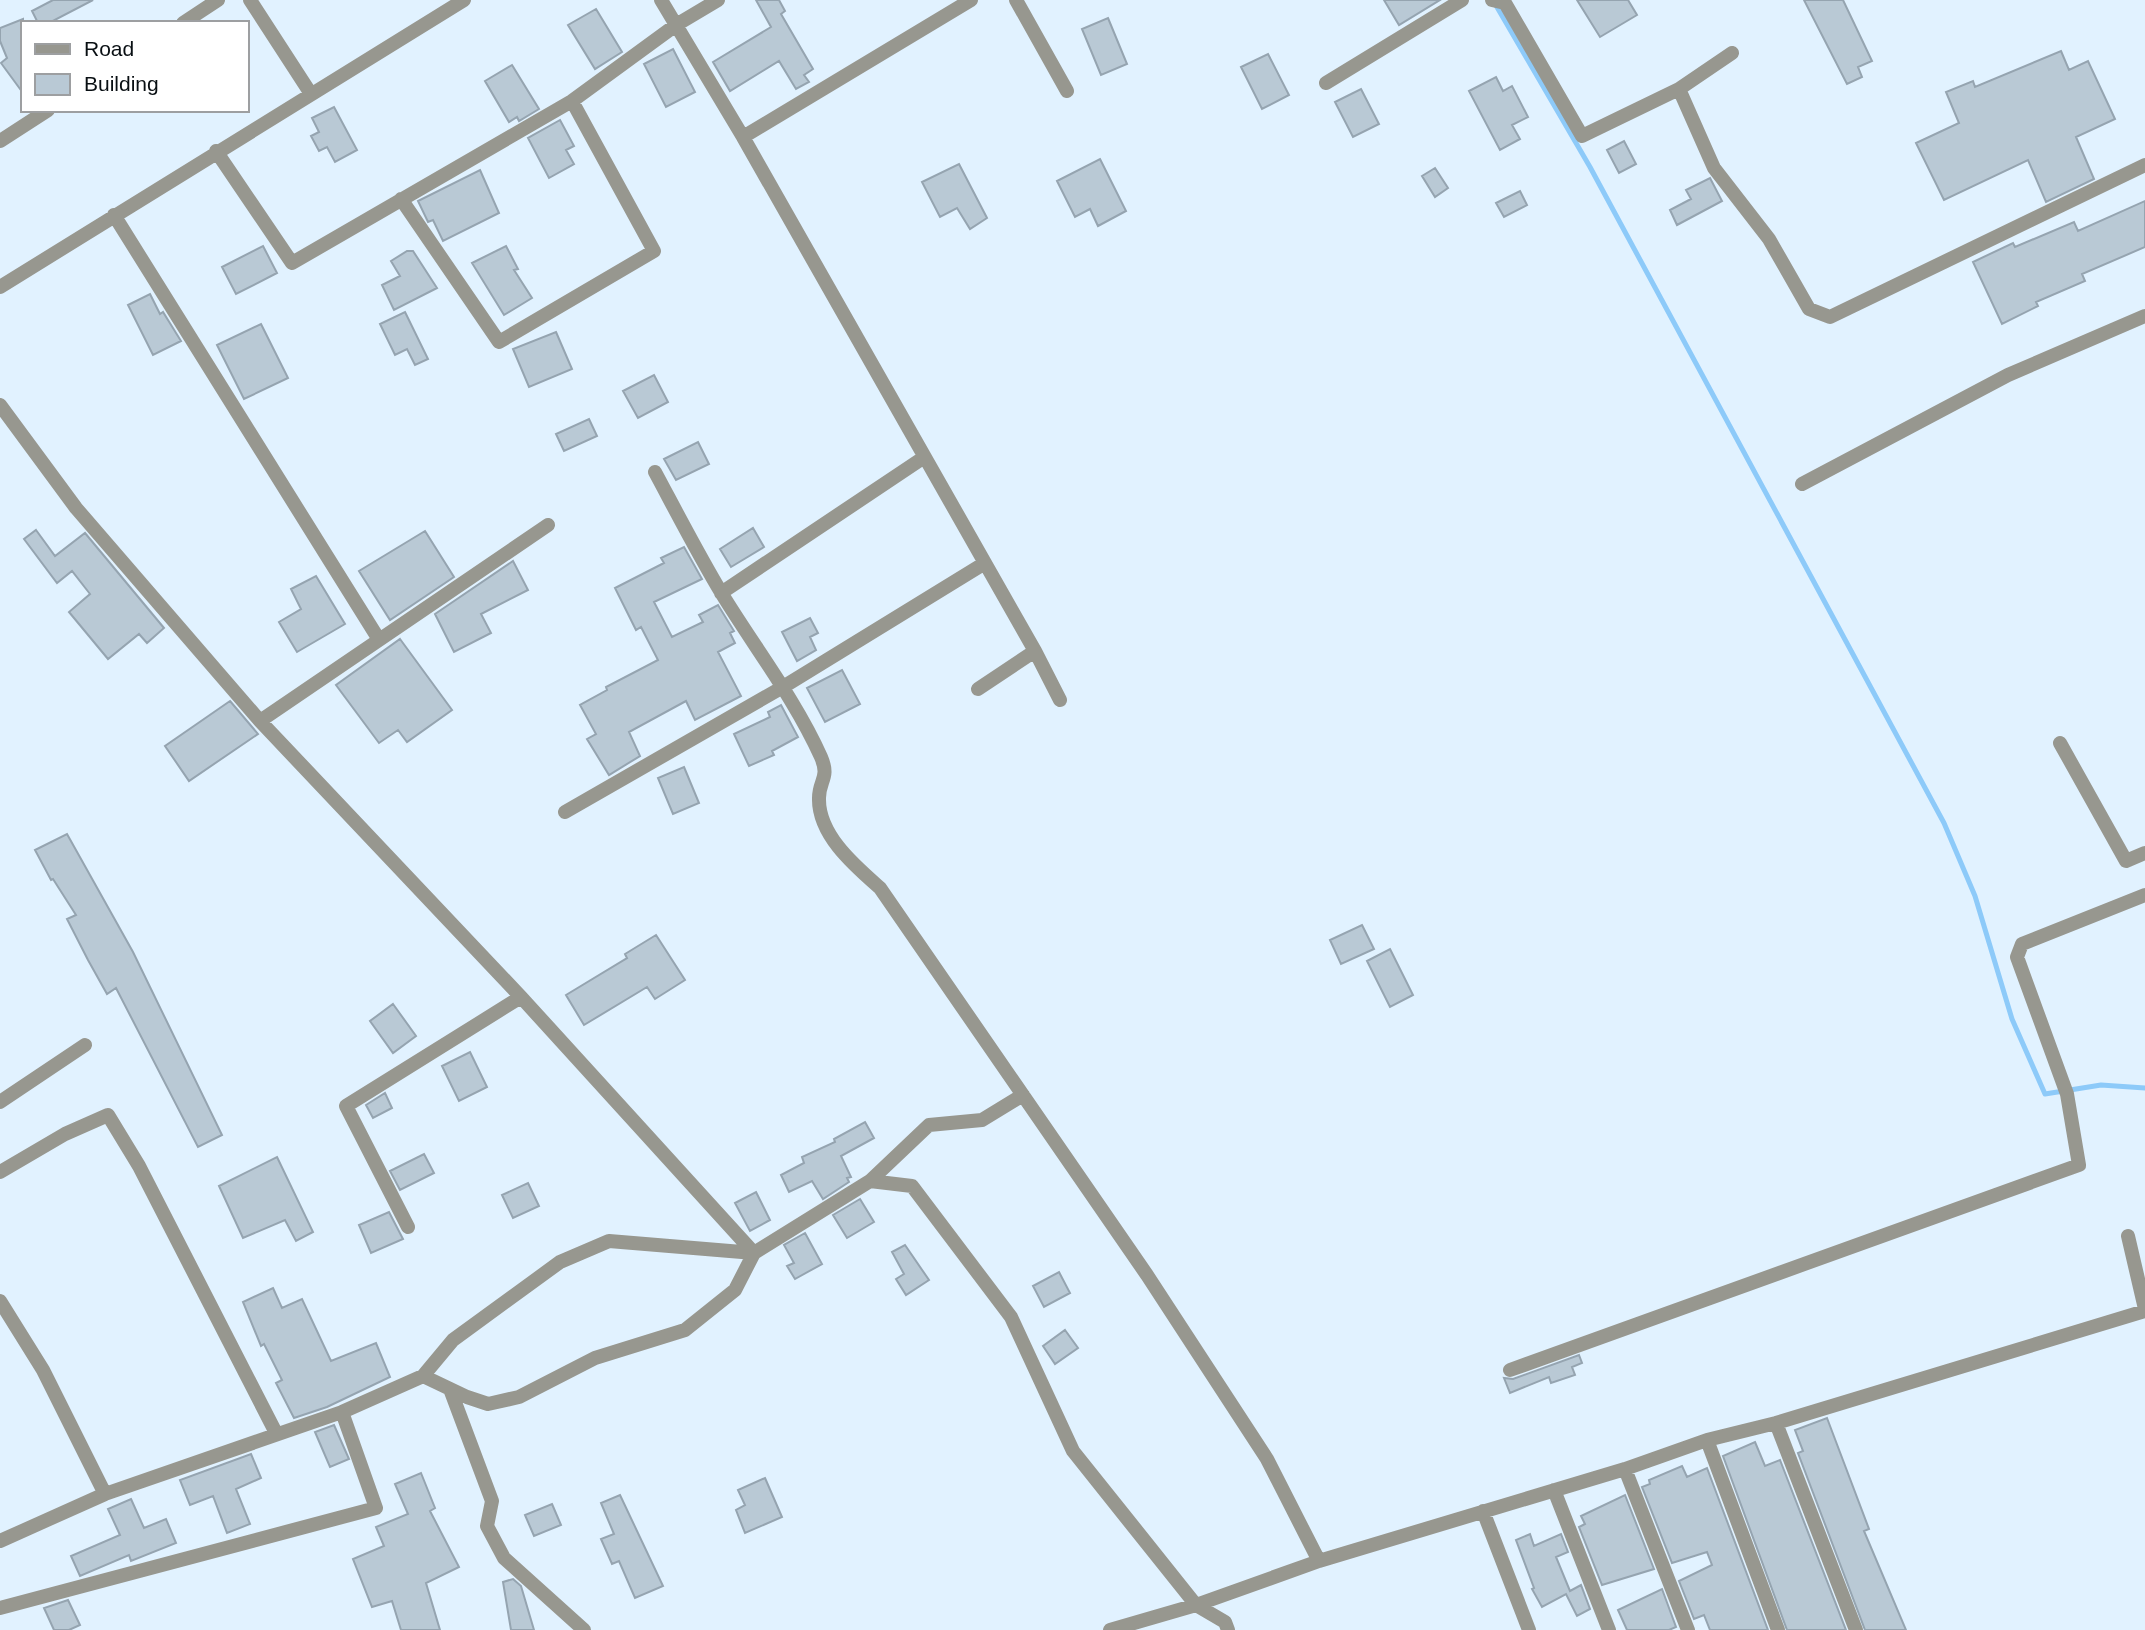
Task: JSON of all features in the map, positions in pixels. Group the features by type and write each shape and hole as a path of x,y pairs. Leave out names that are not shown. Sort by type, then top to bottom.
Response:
{"street":[{"path":"186,21 218,0"},
{"path":"250,0 311,94"},
{"path":"0,287 464,0"},
{"path":"661,0 743,137 1035,652 1059,700"},
{"path":"216,151 292,263 572,101 676,25 718,0"},
{"path":"743,137 971,0"},
{"path":"1016,0 1067,91"},
{"path":"1326,83 1462,0"},
{"path":"1498,1 1526,36 1581,136 1679,89 1732,54"},
{"path":"1679,89 1714,168 1769,239 1809,309 1830,317 2145,165"},
{"path":"401,200 499,342 654,251 572,101"},
{"path":"0,141 45,112"},
{"path":"114,215 378,638"},
{"path":"1802,484 2008,375 2145,316"},
{"path":"0,405 76,508 260,721 521,997 754,1253"},
{"path":"721,593 923,458"},
{"path":"655,472 721,593 783,687 827,774 819,797 826,825 847,859 880,888 1147,1275 1267,1459 1319,1561"},
{"path":"260,721 378,638 548,525"},
{"path":"565,812 783,687 985,563"},
{"path":"978,689 1035,652"},
{"path":"2060,743 2126,861 2145,853"},
{"path":"1510,1370 2079,1165 2065,1088 2017,957 2022,944 2145,895"},
{"path":"408,1227 346,1106 521,997"},
{"path":"0,1102 85,1045"},
{"path":"423,1376 488,1404 519,1397 595,1358 685,1330 735,1290 754,1253 870,1181 929,1125 982,1120 1023,1095"},
{"path":"0,1172 65,1134 108,1115 139,1166 276,1433"},
{"path":"870,1181 912,1186 1011,1318 1073,1451 1196,1605 1225,1622 1228,1630"},
{"path":"1110,1630 1196,1605 1319,1561 1625,1469 1707,1440 1776,1423 2145,1310 2128,1236"},
{"path":"0,1541 106,1493 342,1412 423,1376 453,1340 560,1262 609,1241 754,1253"},
{"path":"0,1301 43,1370 106,1493"},
{"path":"450,1389 492,1501 488,1526 504,1558 584,1630"},
{"path":"0,1608 376,1508 342,1412"},
{"path":"1776,1423 1856,1630"},
{"path":"1707,1440 1778,1630"},
{"path":"1625,1469 1688,1630"},
{"path":"1553,1490 1609,1630"},
{"path":"1483,1511 1528,1630"}],"building":[{"path":"53,0 93,0 53,21 37,21 32,11"},
{"path":"756,0 779,0 785,11 781,14 813,69 804,75 809,82 796,89 779,61 730,91 713,62 771,27"},
{"path":"1384,0 1440,0 1399,25"},
{"path":"1577,0 1628,0 1637,15 1600,37"},
{"path":"1804,0 1843,0 1872,61 1858,67 1862,77 1847,84"},
{"path":"596,9 622,52 595,69 568,25"},
{"path":"1108,18 1127,64 1101,75 1082,29"},
{"path":"23,19 21,90 1,63 7,58 0,41 0,28"},
{"path":"673,49 695,92 666,107 644,64"},
{"path":"2061,51 2069,70 2088,61 2115,119 2076,137 2094,179 2046,202 2028,160 1944,200 1916,143 1959,123 1946,92 1973,81 1975,87"},
{"path":"1268,54 1289,95 1262,109 1241,67"},
{"path":"512,65 539,109 519,121 517,117 509,122 485,81"},
{"path":"1496,77 1503,91 1512,86 1528,117 1512,125 1520,139 1500,150 1469,91"},
{"path":"1361,89 1379,124 1353,137 1335,102"},
{"path":"334,107 357,150 335,162 327,147 319,151 311,136 319,132 312,118"},
{"path":"560,120 574,146 566,150 574,164 549,178 528,138"},
{"path":"1624,141 1636,164 1619,173 1607,150"},
{"path":"1100,159 1126,211 1098,226 1090,209 1075,217 1057,181"},
{"path":"959,164 987,218 970,229 957,208 940,217 922,182"},
{"path":"1435,168 1448,188 1435,197 1422,176"},
{"path":"480,170 499,213 443,241 433,220 428,222 418,201"},
{"path":"1710,178 1722,201 1677,225 1670,210 1691,199 1686,190"},
{"path":"1520,191 1527,205 1504,217 1496,203"},
{"path":"2145,201 2145,247 2082,274 2085,281 2036,302 2038,306 2002,324 1973,262 2013,243 2015,247 2074,222 2078,231"},
{"path":"263,246 277,273 236,294 222,267"},
{"path":"506,246 518,269 514,270 532,298 504,315 472,263"},
{"path":"407,251 413,251 437,288 394,310 382,285 400,276 391,261"},
{"path":"150,294 160,314 163,312 181,341 153,355 128,305"},
{"path":"405,312 428,359 415,365 407,349 395,355 380,324"},
{"path":"261,324 288,378 244,399 217,345"},
{"path":"556,332 572,369 529,387 513,349"},
{"path":"654,375 668,402 638,418 623,391"},
{"path":"589,419 597,436 564,451 556,434"},
{"path":"698,442 709,464 676,480 664,459"},
{"path":"753,528 764,547 731,567 720,549"},
{"path":"36,530 55,556 85,533 164,628 147,643 139,634 108,659 69,612 90,594 72,571 57,583 24,539"},
{"path":"425,531 454,577 390,620 359,571"},
{"path":"684,547 702,579 654,602 672,637 703,622 699,615 718,605 734,631 730,633 735,643 718,652 741,696 695,720 686,701 629,732 640,756 609,775 587,739 596,734 580,705 607,690 606,687 658,660 641,627 636,630 615,588 664,563 661,558"},
{"path":"513,561 528,590 481,614 491,633 454,652 435,614"},
{"path":"316,576 345,624 297,652 279,622 301,609 291,589"},
{"path":"810,618 818,633 810,637 816,650 797,661 782,632"},
{"path":"400,639 452,710 407,742 398,730 379,743 336,685"},
{"path":"842,670 860,704 825,722 807,688"},
{"path":"230,701 258,734 189,781 165,746"},
{"path":"781,705 798,737 772,751 774,755 749,766 734,734 770,717 768,712"},
{"path":"684,767 699,803 673,814 658,778"},
{"path":"67,834 133,952 222,1135 198,1147 116,988 107,994 88,960 67,919 76,915 53,879 51,880 35,850"},
{"path":"1362,925 1374,949 1341,964 1330,940"},
{"path":"656,935 685,980 655,999 647,987 584,1025 566,995 627,958 625,954"},
{"path":"1390,949 1413,995 1390,1007 1367,961"},
{"path":"393,1004 416,1036 393,1053 370,1021"},
{"path":"470,1052 487,1087 459,1101 442,1066"},
{"path":"385,1093 392,1108 373,1118 366,1105"},
{"path":"865,1122 874,1138 841,1156 851,1177 847,1178 849,1182 823,1199 812,1181 789,1192 781,1175 804,1163 802,1157 835,1142 834,1139"},
{"path":"424,1154 434,1173 400,1190 390,1171"},
{"path":"277,1157 313,1232 296,1241 285,1220 243,1238 219,1186"},
{"path":"528,1183 539,1206 513,1218 502,1195"},
{"path":"756,1192 770,1220 750,1231 735,1203"},
{"path":"860,1199 874,1222 847,1238 833,1215"},
{"path":"389,1212 403,1239 371,1253 359,1225"},
{"path":"805,1233 822,1264 795,1279 787,1266 794,1263 784,1245"},
{"path":"905,1245 929,1280 906,1295 896,1279 904,1274 892,1252"},
{"path":"1059,1272 1070,1293 1044,1307 1033,1286"},
{"path":"273,1288 282,1308 302,1299 331,1361 376,1343 390,1377 327,1407 294,1418 276,1383 282,1380 264,1344 261,1346 243,1302"},
{"path":"1065,1330 1078,1348 1055,1364 1043,1346"},
{"path":"1579,1355 1582,1363 1572,1367 1575,1375 1551,1383 1549,1377 1510,1393 1504,1378 1513,1379"},
{"path":"1827,1418 1869,1529 1864,1531 1906,1630 1865,1630 1798,1453 1803,1451 1795,1430"},
{"path":"334,1425 349,1459 330,1467 315,1432"},
{"path":"1755,1442 1765,1466 1780,1460 1846,1630 1787,1630 1723,1456"},
{"path":"251,1454 261,1478 236,1489 250,1524 227,1533 213,1496 190,1505 180,1480"},
{"path":"1682,1466 1687,1477 1707,1468 1768,1630 1710,1630 1704,1615 1694,1619 1679,1581 1712,1565 1707,1552 1672,1563 1642,1487 1650,1484 1649,1480"},
{"path":"421,1473 435,1508 430,1511 459,1567 426,1583 440,1630 401,1630 392,1601 372,1607 353,1559 384,1546 376,1527 408,1514 395,1484"},
{"path":"765,1478 782,1517 745,1533 736,1510 745,1505 738,1490"},
{"path":"620,1495 663,1586 635,1598 619,1561 612,1564 601,1539 614,1534 601,1503"},
{"path":"1625,1495 1654,1569 1602,1585 1579,1527 1585,1524 1581,1516"},
{"path":"131,1499 144,1528 166,1519 176,1543 131,1561 129,1555 80,1576 71,1556 120,1535 108,1509"},
{"path":"552,1504 561,1525 534,1536 525,1515"},
{"path":"1530,1534 1534,1546 1561,1534 1568,1552 1556,1557 1570,1591 1581,1585 1590,1609 1577,1616 1566,1594 1542,1607 1532,1589 1534,1588 1516,1540"},
{"path":"513,1579 521,1586 534,1630 511,1630 503,1582"},
{"path":"1662,1589 1676,1627 1669,1630 1627,1630 1618,1610"},
{"path":"68,1600 80,1625 69,1630 54,1630 44,1608"}],"waterway":[{"path":"1494,2 1590,167 1944,823 1975,896 2012,1019 2045,1094 2101,1085 2145,1088"}]}
